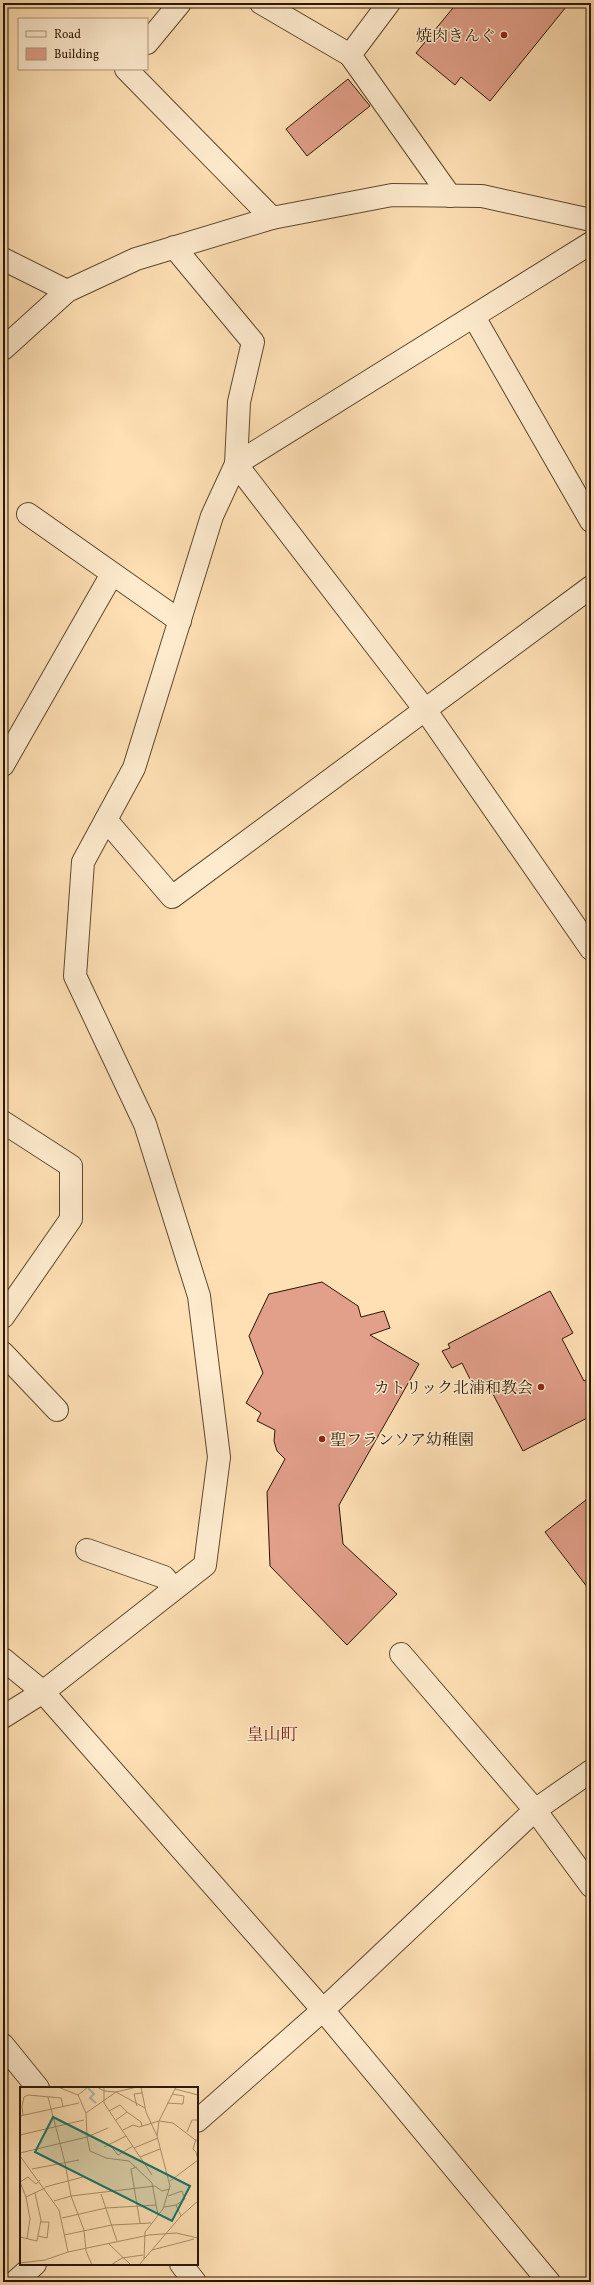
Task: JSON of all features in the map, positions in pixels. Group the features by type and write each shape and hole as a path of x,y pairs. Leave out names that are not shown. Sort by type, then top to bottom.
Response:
{"street":[{"path":"148,42 180,3"},
{"path":"261,3 350,55 450,196"},
{"path":"350,55 389,3"},
{"path":"127,70 272,218"},
{"path":"3,349 67,291 136,259 272,218 392,195 482,196 591,220"},
{"path":"236,464 591,243"},
{"path":"3,1716 43,1692 205,1565 219,1457 199,1296 145,1124 76,976 83,862 134,768 212,516 236,464 239,402 253,342 174,247"},
{"path":"3,259 67,291"},
{"path":"474,317 591,521"},
{"path":"236,464 426,711 591,949"},
{"path":"28,514 180,621"},
{"path":"3,765 112,574"},
{"path":"106,820 172,897 426,711 591,587"},
{"path":"3,1122 71,1166 71,1219 3,1317"},
{"path":"3,1353 57,1410"},
{"path":"87,1550 164,1577 174,1589"},
{"path":"401,1654 535,1810 591,1886"},
{"path":"3,1659 43,1692 322,2010 549,2282"},
{"path":"198,2120 322,2010 535,1810 591,1771"},
{"path":"3,2045 37,2087"},
{"path":"14,2282 34,2265"},
{"path":"182,2265 196,2282"}],"building":[{"path":"435,3 445,3 442,7"},
{"path":"457,3 561,3 566,7 490,101 461,77 455,85 416,53"},
{"path":"348,79 370,106 307,156 286,129"},
{"path":"322,1282 358,1306 361,1317 384,1311 390,1328 370,1335 419,1364 339,1505 343,1544 397,1594 347,1645 270,1566 267,1492 285,1459 277,1451 274,1441 275,1430 257,1421 261,1413 246,1403 263,1373 249,1336 269,1294"},
{"path":"550,1291 573,1333 562,1339 584,1381 591,1377 591,1416 523,1451 486,1381 474,1387 462,1363 452,1368 442,1351 450,1348 448,1344"},
{"path":"591,1496 591,1592 545,1532"}],"place":[{"name":"焼肉きんぐ","path":"504,35"},
{"name":"カトリック北浦和教会","path":"541,1387"},
{"name":"聖フランソア幼稚園","path":"322,1439"}],"district":[{"name":"皇山町","path":"272,1734"}]}
